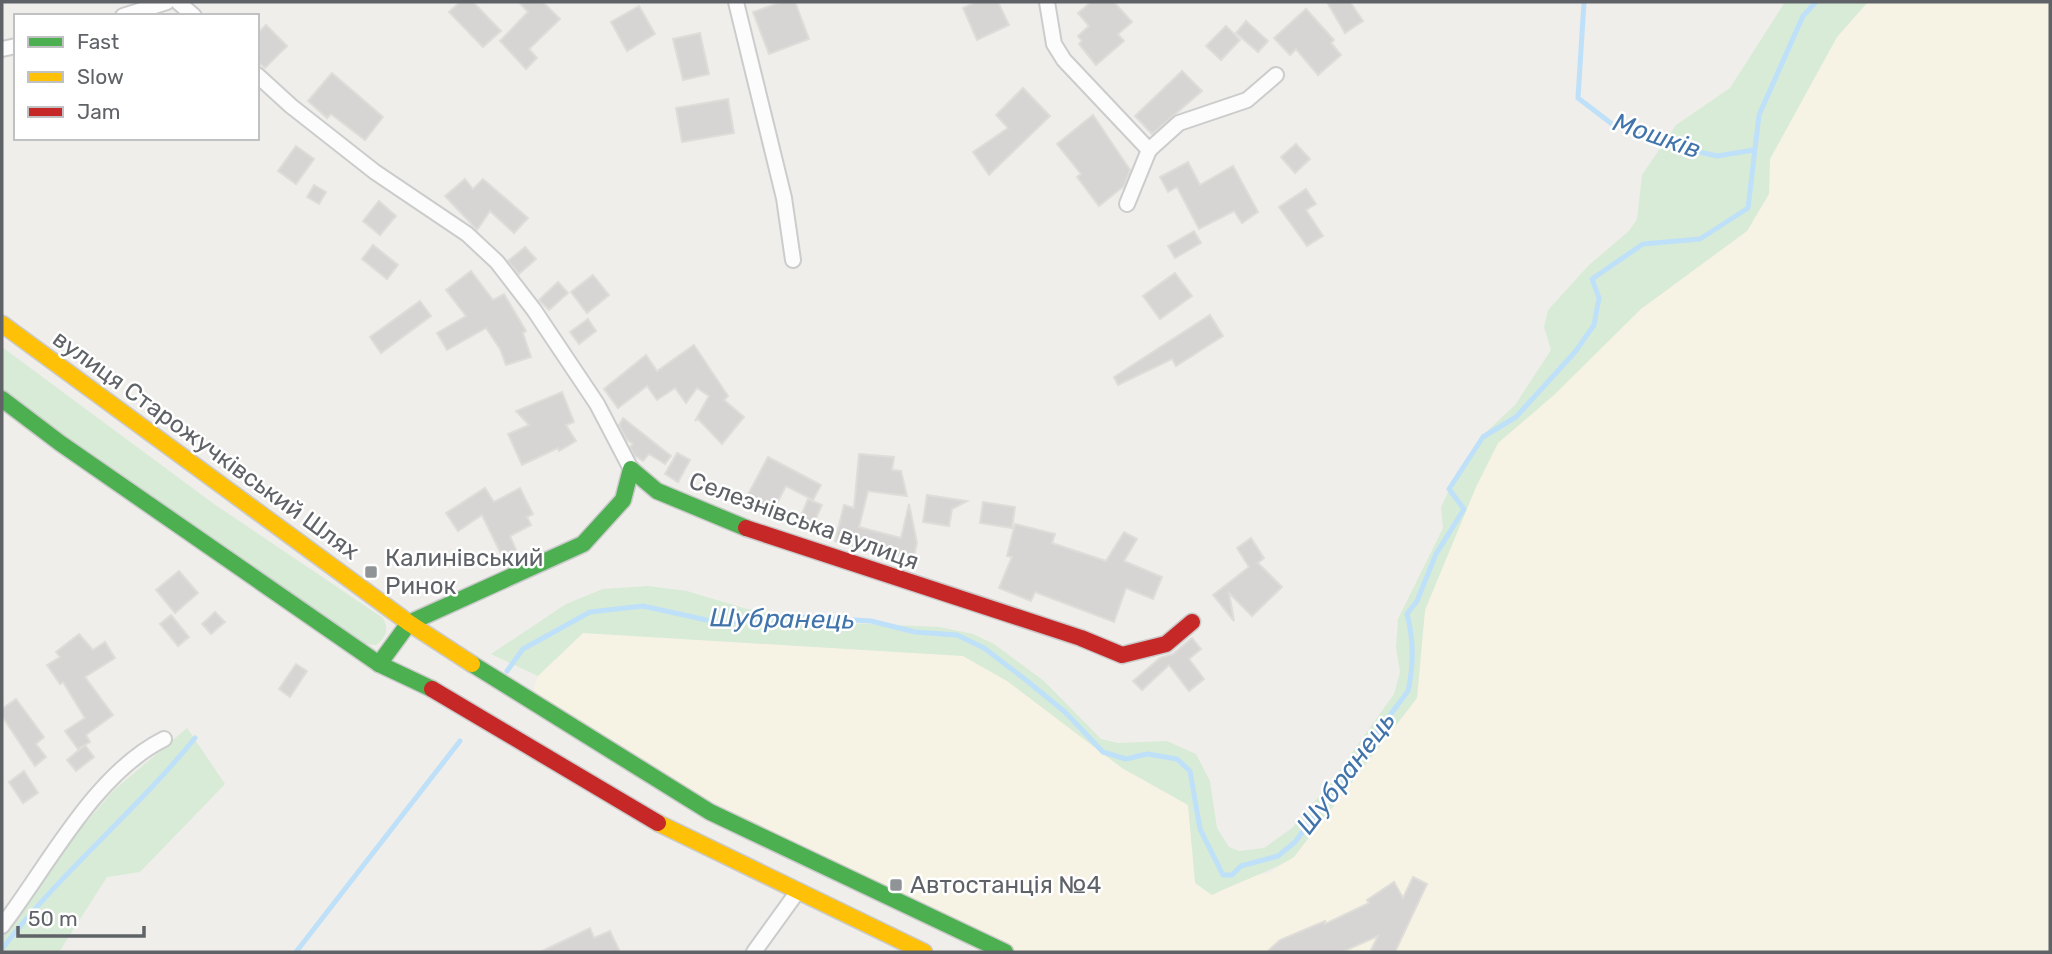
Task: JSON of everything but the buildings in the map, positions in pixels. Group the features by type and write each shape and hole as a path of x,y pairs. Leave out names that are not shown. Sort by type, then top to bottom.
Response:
{"main road":[{"name":"вулиця Старожучківський Шлях","path":"2,324 409,623 522,696 693,803 1005,952"},
{"path":"2,400 379,664 453,699 677,834 924,952"},
{"name":"Селезнівська вулиця","path":"631,469 657,491 729,522 881,575 1082,638 1122,655 1166,644 1192,622"},
{"path":"379,664 409,623 583,544 623,500 631,469"},
{"path":"677,834 693,803"}],"street":[{"path":"128,14 167,2"},
{"path":"178,2 192,14"},
{"path":"736,2 784,198 793,260"},
{"path":"1047,2 1054,44 1064,60 1149,150"},
{"path":"1127,204 1149,150 1179,123 1247,100 1276,75"},
{"path":"259,77 339,144 467,234 497,262 534,310 597,404 631,469"},
{"path":"2,926 69,829 114,779 150,747 164,739"},
{"path":"754,952 798,891"}],"shaded area":[{"name":"Калинівський Ринок","path":"1868,2 2046,2 2050,5 2050,952 989,952 527,709 538,676 583,633 963,656 1007,681 1122,768 1188,805 1196,884 1212,895 1250,876 1269,873 1294,857 1417,698 1425,610 1476,487 1498,443 1555,394 1641,309 1747,231 1769,194 1770,159 1837,37"}],"green space":[{"path":"1785,2 1868,2 1837,37 1770,159 1769,194 1747,231 1641,309 1555,394 1498,443 1476,487 1425,610 1417,698 1294,857 1274,868 1212,895 1195,883 1188,805 1122,768 1007,681 963,656 583,633 538,676 491,654 566,604 603,589 648,586 687,591 747,609 847,623 940,627 973,634 994,644 1044,681 1101,739 1118,743 1167,741 1196,754 1210,781 1217,828 1229,847 1239,851 1264,848 1292,828 1331,782 1394,694 1400,672 1396,648 1398,619 1443,528 1441,507 1458,471 1483,435 1515,405 1551,350 1544,327 1548,310 1589,265 1629,231 1637,219 1642,175 1676,125 1730,88"},
{"path":"2,347 214,504 383,618 386,633 383,639 376,645 365,644 2,391"},
{"path":"187,728 225,784 140,872 107,877 59,952 2,952 2,938 49,866 113,791"}],"waterway":[{"name":"Мошків","path":"1584,2 1578,98 1612,124 1668,145 1717,156 1754,150"},
{"name":"Шубранець","path":"507,671 523,649 590,612 643,606 720,623 783,616 871,621 915,632 957,635 984,648 1026,680 1065,712 1103,752 1126,759 1147,754 1177,759 1190,771 1200,829 1223,875 1232,875 1241,866 1278,856 1295,842 1408,691 1412,652 1407,614 1417,601 1436,554 1464,509 1449,489 1483,437 1516,417 1575,352 1594,325 1599,298 1592,279 1643,244 1700,239 1748,208 1759,115 1803,16 1816,2"},
{"path":"2,949 48,894 148,792 195,738"},
{"name":"Шубранець","path":"296,952 460,741"}],"traffic: fast":[{"path":"2,399 60,443 379,664 432,689"},
{"path":"409,623 583,544 623,500 631,469 657,491 746,528"},
{"path":"379,664 409,623"},
{"path":"472,664 710,812 1005,952"}],"traffic: slow":[{"path":"2,324 409,623 472,664"},
{"path":"658,823 924,952"}],"traffic: jam":[{"path":"746,528 1081,638 1122,655 1166,644 1192,622"},
{"path":"432,689 658,823"}],"place":[{"name":"Калинівський Ринок","path":"371,572"},
{"name":"Автостанція №4","path":"896,885"}]}
